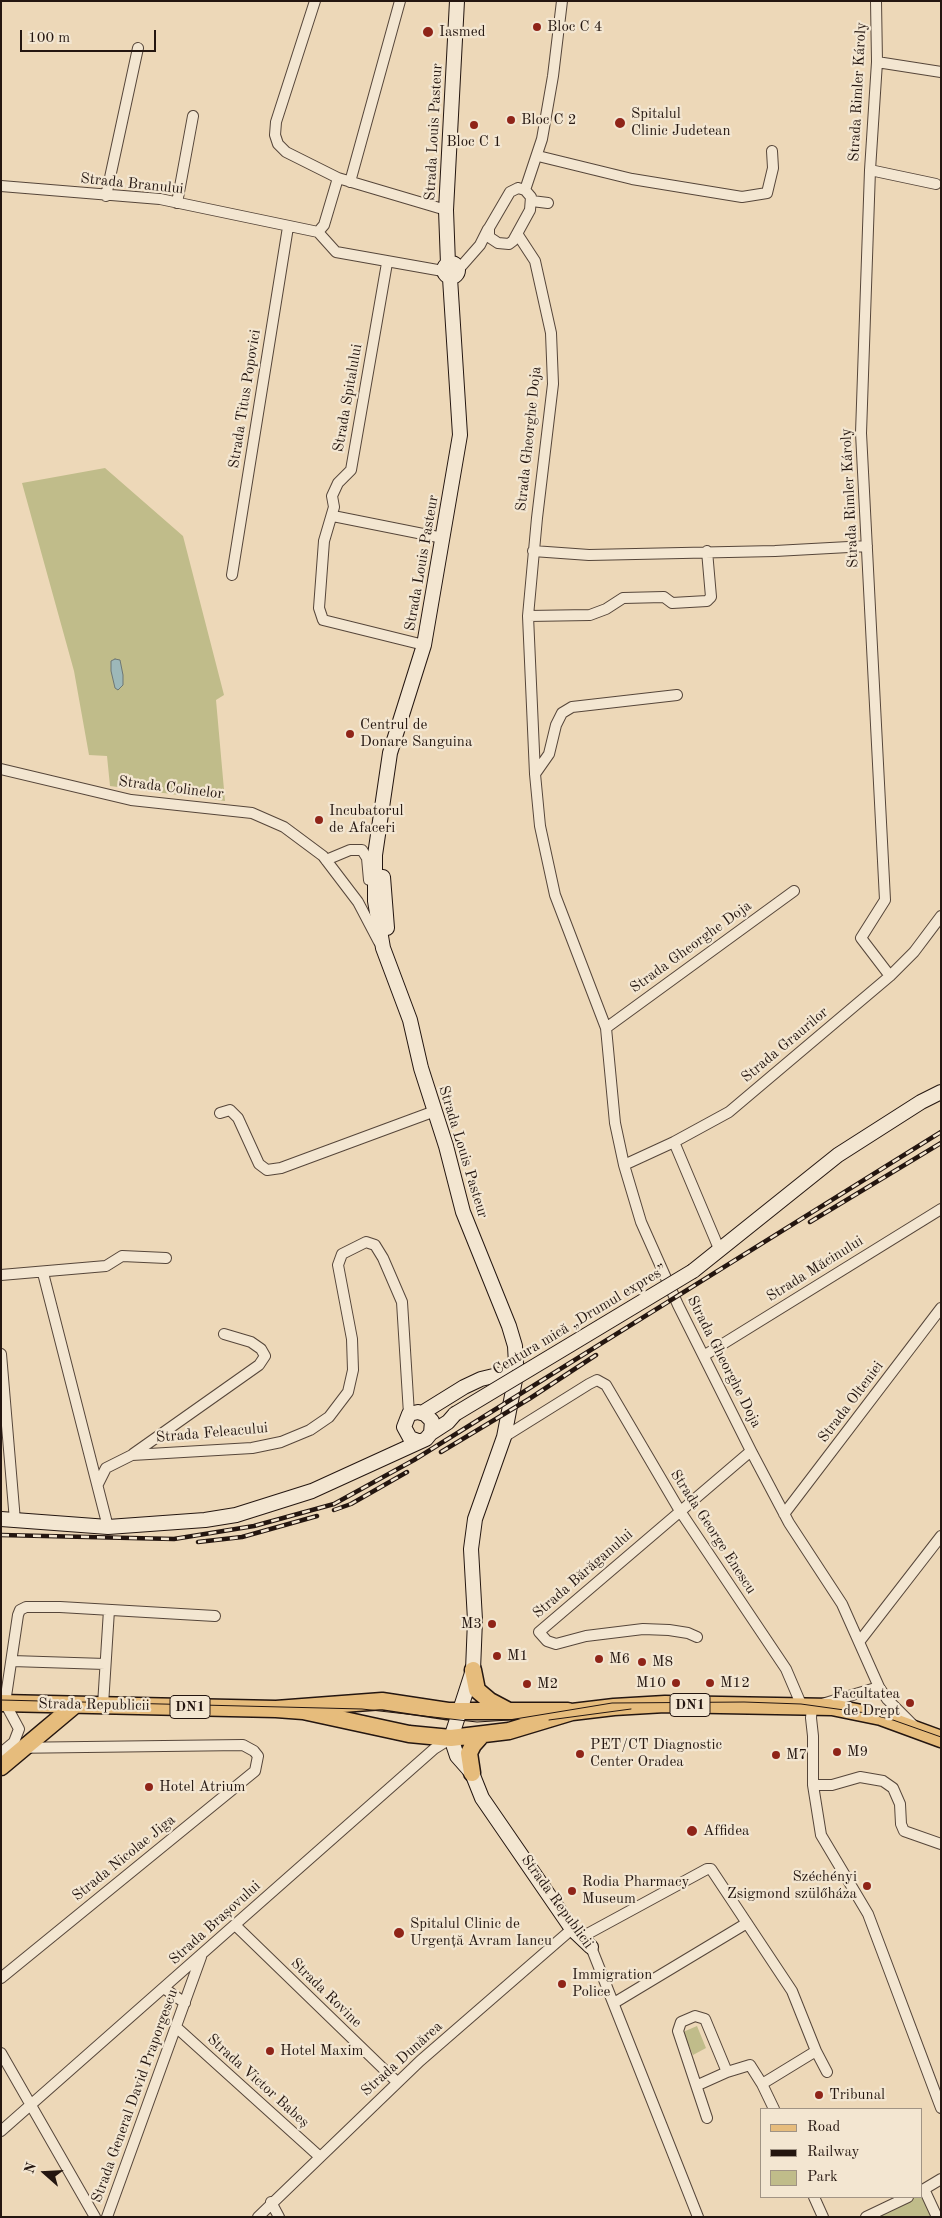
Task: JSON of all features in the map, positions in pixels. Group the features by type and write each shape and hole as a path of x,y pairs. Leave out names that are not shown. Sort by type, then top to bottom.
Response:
{"main road":[{"name":"Strada Louis Pasteur","path":"456,1725 472,1670 475,1639 472,1532 479,1504 504,1437 515,1346 509,1326 463,1212 421,1068 410,1020 383,948 373,901 375,855 378,849 390,752 424,645 460,435 446,210 457,1"},
{"name":"Strada Louis Pasteur","path":"378,849 382,862 387,924 383,948"},
{"name":"Centura mică „Drumul expres”","path":"425,1420 444,1425 455,1414 692,1271 720,1251 838,1155 921,1102 941,1092"},
{"path":"385,1456 399,1442 405,1431 405,1422 425,1420 445,1398 481,1379 512,1372"},
{"path":"8,1520 108,1527 205,1520 236,1515 312,1491 349,1476 385,1456 426,1439 425,1420"},
{"path":"405,1431 410,1438 418,1441"},
{"path":"472,1670 477,1690 484,1697 510,1710"},
{"name":"Strada Republicii","path":"276,1709 382,1701 456,1725 481,1736"},
{"name":"Strada Republicii","path":"3,1703 276,1709 302,1711 409,1734 456,1725 510,1710 572,1712"},
{"name":"DN1","path":"481,1736 521,1728 572,1712 665,1704 832,1707 858,1711 941,1739"},
{"path":"1,1767 75,1705"},
{"name":"DN1","path":"816,1707 893,1728 941,1747"},
{"name":"Strada Republicii","path":"456,1725 457,1756 472,1773 482,1798 581,1938"},
{"path":"472,1773 470,1753 473,1744 481,1736"}],"street":[{"path":"315,1 276,122 275,135 278,144 286,152 338,178 446,210"},
{"path":"350,182 400,1"},
{"path":"525,190 538,156 553,76 562,1"},
{"name":"Strada Rimler Károly","path":"876,1 877,62 870,170 861,434 886,895 882,908 861,938 890,976"},
{"path":"106,196 138,48"},
{"path":"877,62 941,72"},
{"path":"177,203 194,116"},
{"path":"538,156 632,179 742,197 767,193 772,168 772,151"},
{"path":"870,170 936,184"},
{"path":"338,178 324,225 318,232 336,252 387,263 450,270 480,245 510,192 518,188 525,190 532,200 548,203"},
{"name":"Strada Branului","path":"1,186 160,199 288,228 318,232"},
{"path":"509,244 518,235 530,210 532,200"},
{"name":"Strada Titus Popovici","path":"232,575 288,228"},
{"path":"489,228 489,237 494,241"},
{"name":"Strada Gheorghe Doja","path":"518,235 535,261 552,333 553,384 533,550 528,616 534,774 540,826 555,895 606,1028 615,1123 624,1165 641,1222 678,1305 705,1355 751,1451 784,1514 842,1604 879,1687 887,1699 919,1731"},
{"path":"480,245 494,241 525,246"},
{"name":"Strada Spitalului","path":"387,263 351,470 334,488 332,496 332,516 324,541 319,608 323,620 424,645"},
{"path":"332,516 443,538"},
{"path":"533,550 588,555 774,551 867,546"},
{"path":"528,616 590,615 606,610 623,598 664,597 672,603 707,601 711,597 708,551"},
{"path":"534,774 549,754 556,725 562,713 572,706 676,695"},
{"name":"Strada Colinelor","path":"1,769 131,800 252,812 284,827 326,860 358,902 383,948"},
{"path":"326,860 350,850 362,850 367,858 373,901 358,902"},
{"name":"Strada Gheorghe Doja","path":"606,1028 794,891"},
{"name":"Strada Graurilor","path":"624,1165 674,1142 729,1112 890,976 914,952 941,916"},
{"path":"220,1113 230,1110 238,1118 260,1164 267,1170 281,1168 435,1111"},
{"path":"674,1142 720,1251"},
{"name":"Strada Măcinului","path":"705,1355 941,1209"},
{"name":"Strada Feleacului","path":"132,1454 252,1448 281,1442 310,1430 329,1417 348,1392 353,1370 352,1339 338,1265 342,1254 366,1242 375,1245 384,1258 402,1302 425,1420"},
{"path":"1,1275 43,1273 106,1266 122,1256 166,1258"},
{"path":"43,1273 108,1527"},
{"name":"Strada Olteniei","path":"784,1514 941,1308"},
{"name":"Strada Feleacului","path":"98,1484 106,1468 132,1454 260,1365 265,1356 261,1349 251,1342 224,1334"},
{"path":"1,1354 8,1520"},
{"name":"Strada George Enescu","path":"504,1437 589,1384 598,1380 606,1385 680,1511 786,1669 801,1704 816,1707"},
{"name":"Strada Bărăganului","path":"697,1638 688,1633 643,1629 586,1636 556,1644 546,1641 539,1632 751,1451"},
{"path":"858,1642 941,1536"},
{"path":"4,1750 14,1742 19,1728 3,1703 20,1610 26,1608 109,1610 214,1616"},
{"path":"104,1705 109,1610"},
{"path":"12,1661 105,1664"},
{"path":"879,1687 816,1707 810,1718 814,1736 813,1785 821,1835 868,1914 941,2108"},
{"name":"Strada Brașovului","path":"1,2131 434,1749 456,1725"},
{"name":"Strada Nicolae Jiga","path":"1,1978 254,1771 258,1756 254,1751 243,1746 26,1748"},
{"path":"4,1750 26,1748"},
{"path":"813,1785 832,1785 860,1777 883,1781 893,1788 900,1804 901,1824 904,1831 941,1844"},
{"name":"Strada Dunărea","path":"258,2217 271,2202 397,2082 581,1938 707,1869 711,1869 747,1923"},
{"path":"614,2003 747,1923 792,1991 816,2051 827,2072"},
{"name":"Strada Rovine","path":"235,1925 397,2082"},
{"name":"Strada Republicii","path":"581,1938 614,2003 698,2217"},
{"name":"Strada General David Praporgescu","path":"106,2217 201,1956"},
{"path":"164,1989 185,2003"},
{"path":"707,2118 698,2085 678,2031 681,2022 695,2016 704,2019 727,2072"},
{"name":"Strada Victor Babeș","path":"176,2027 320,2157"},
{"path":"762,2084 816,2051"},
{"path":"1,2053 95,2217"},
{"path":"698,2085 727,2072 750,2065 774,2108"},
{"path":"937,2213 922,2190 937,2182 941,2193"},
{"path":"814,2198 823,2217"},
{"path":"866,2217 906,2198"},
{"path":"271,2202 279,2217"}],"green space":[{"path":"105,468 183,536 224,695 216,700 225,801 110,786 107,756 89,755 74,671 22,483"},
{"path":"697,2026 706,2048 693,2055 683,2032"},
{"path":"922,2193 937,2217 866,2217 906,2198 922,2198"}],"water":[{"path":"115,659 120,660 123,675 123,685 118,690 115,688 111,671 111,661"}],"tram line":[{"path":"1,1700 362,1709 477,1722 509,1720 612,1703 744,1702 801,1704 866,1713 893,1720 941,1737"},
{"path":"549,1720 631,1709"}],"railway":[{"path":"1,1535 174,1539 254,1526 334,1504 414,1460 941,1132"},
{"path":"810,1222 941,1143"},
{"path":"441,1452 529,1399 596,1355"},
{"path":"334,1510 351,1504 407,1472"},
{"path":"198,1542 242,1537 317,1516"}],"place":[{"name":"Bloc C 4","path":"537,27"},
{"name":"Iasmed","path":"428,32"},
{"name":"Bloc C 2","path":"511,120"},
{"name":"Spitalul Clinic Judetean","path":"620,123"},
{"name":"Bloc C 1","path":"474,125"},
{"name":"Centrul de Donare Sanguina","path":"350,734"},
{"name":"Incubatorul de Afaceri","path":"319,820"},
{"name":"M3","path":"492,1624"},
{"name":"M1","path":"497,1656"},
{"name":"M6","path":"599,1659"},
{"name":"M8","path":"642,1662"},
{"name":"M10","path":"676,1683"},
{"name":"M12","path":"710,1683"},
{"name":"M2","path":"527,1684"},
{"name":"Facultatea de Drept","path":"910,1703"},
{"name":"M9","path":"837,1752"},
{"name":"PET/CT Diagnostic Center Oradea","path":"580,1754"},
{"name":"M7","path":"776,1755"},
{"name":"Hotel Atrium","path":"149,1787"},
{"name":"Affidea","path":"692,1831"},
{"name":"Széchényi Zsigmond szülőháza","path":"867,1886"},
{"name":"Rodia Pharmacy Museum","path":"572,1891"},
{"name":"Spitalul Clinic de Urgență Avram Iancu","path":"399,1933"},
{"name":"Immigration Police","path":"562,1984"},
{"name":"Hotel Maxim","path":"270,2051"},
{"name":"Tribunal","path":"819,2095"}]}
